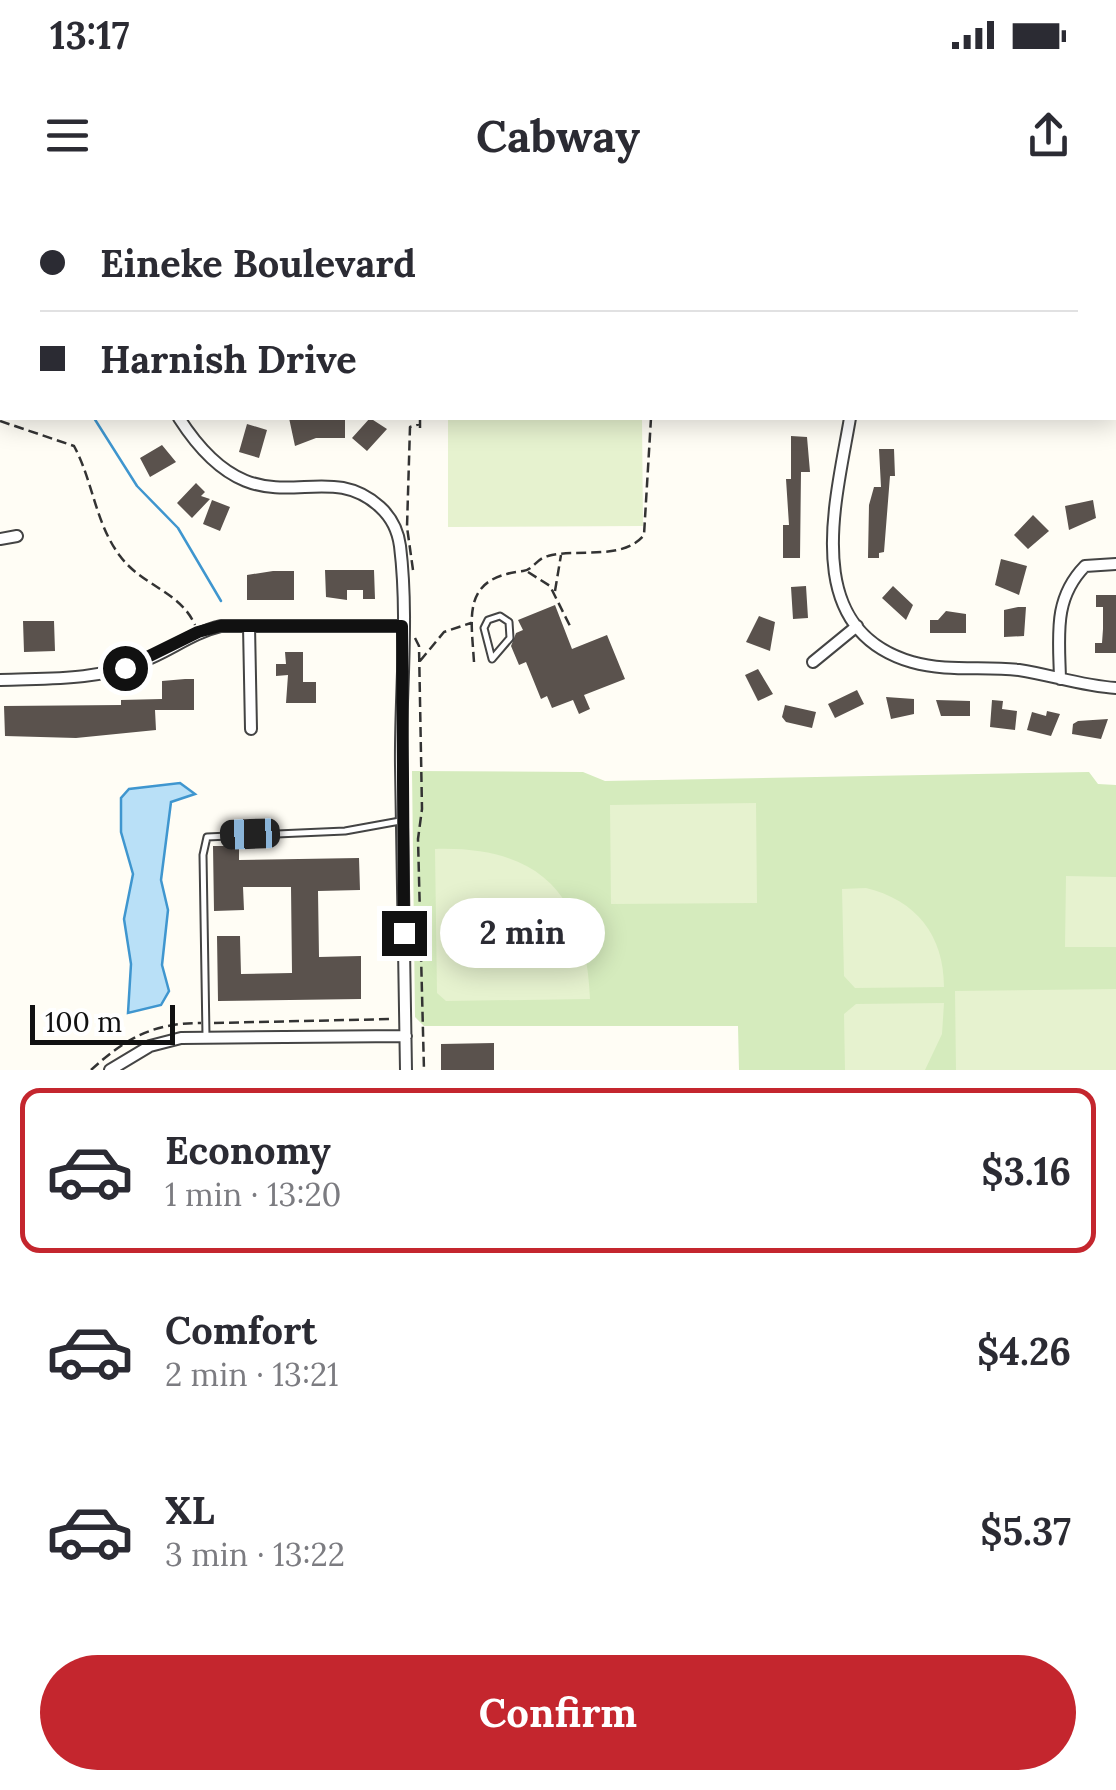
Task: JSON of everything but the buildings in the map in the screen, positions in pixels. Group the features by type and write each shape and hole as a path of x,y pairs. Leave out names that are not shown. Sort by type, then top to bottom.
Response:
{"street":[{"path":"180,420 198,446 240,481 275,490 353,491 385,511 400,544 408,626 403,820 406,1070"},
{"path":"850,420 832,558 840,594 857,626 888,652 913,662 1016,670 1116,688"},
{"path":"0,538 17,536"},
{"path":"1060,679 1058,608 1070,581 1085,566 1116,564"},
{"path":"0,680 69,680 104,674 152,658 198,632 249,626 408,626"},
{"path":"249,626 251,729"},
{"path":"813,662 857,626"},
{"path":"110,1070 164,1042 406,1036"}],"lane":[{"path":"500,616 510,622 510,638 492,660 484,628 488,620 500,616"},
{"path":"206,1038 203,856 208,837 345,831 403,820"}],"path":[{"path":"420,420 420,430"},
{"path":"474,662 474,598 489,579 506,572 527,571 541,558 621,548 644,535 651,420"},
{"path":"0,421 74,446 97,513 120,557 141,578 186,606 198,632"},
{"path":"413,578 408,527 410,427 420,424"},
{"path":"555,593 561,554"},
{"path":"527,571 555,593 570,626"},
{"path":"419,662 444,632 471,623"},
{"path":"408,626 419,662 424,1070"}],"green space":[{"path":"448,420 642,420 643,526 448,527"},
{"path":"412,771 583,772 605,781 1089,772 1098,784 1116,785 1116,1070 739,1070 738,1026 424,1026 415,1017"},
{"path":"756,803 757,903 611,904 610,805"},
{"path":"435,849 472,850 503,857 530,868 551,884 579,931 590,999 446,1001 437,993"},
{"path":"1066,876 1116,877 1116,947 1065,947"},
{"path":"866,888 899,901 924,922 939,951 944,987 855,988 844,976 842,889"},
{"path":"1116,989 1116,1070 956,1070 955,991"},
{"path":"944,1003 942,1034 925,1070 845,1070 844,1014 856,1004"}],"water":[{"path":"180,783 195,794 171,802 161,880 168,910 162,965 169,991 161,1005 128,1013 131,964 124,919 133,874 121,832 121,798 129,789"}],"waterway":[{"path":"95,420 137,486 178,528 221,601"}],"route":[{"path":"125,668 198,632 220,626 402,626 404,933"}]}
